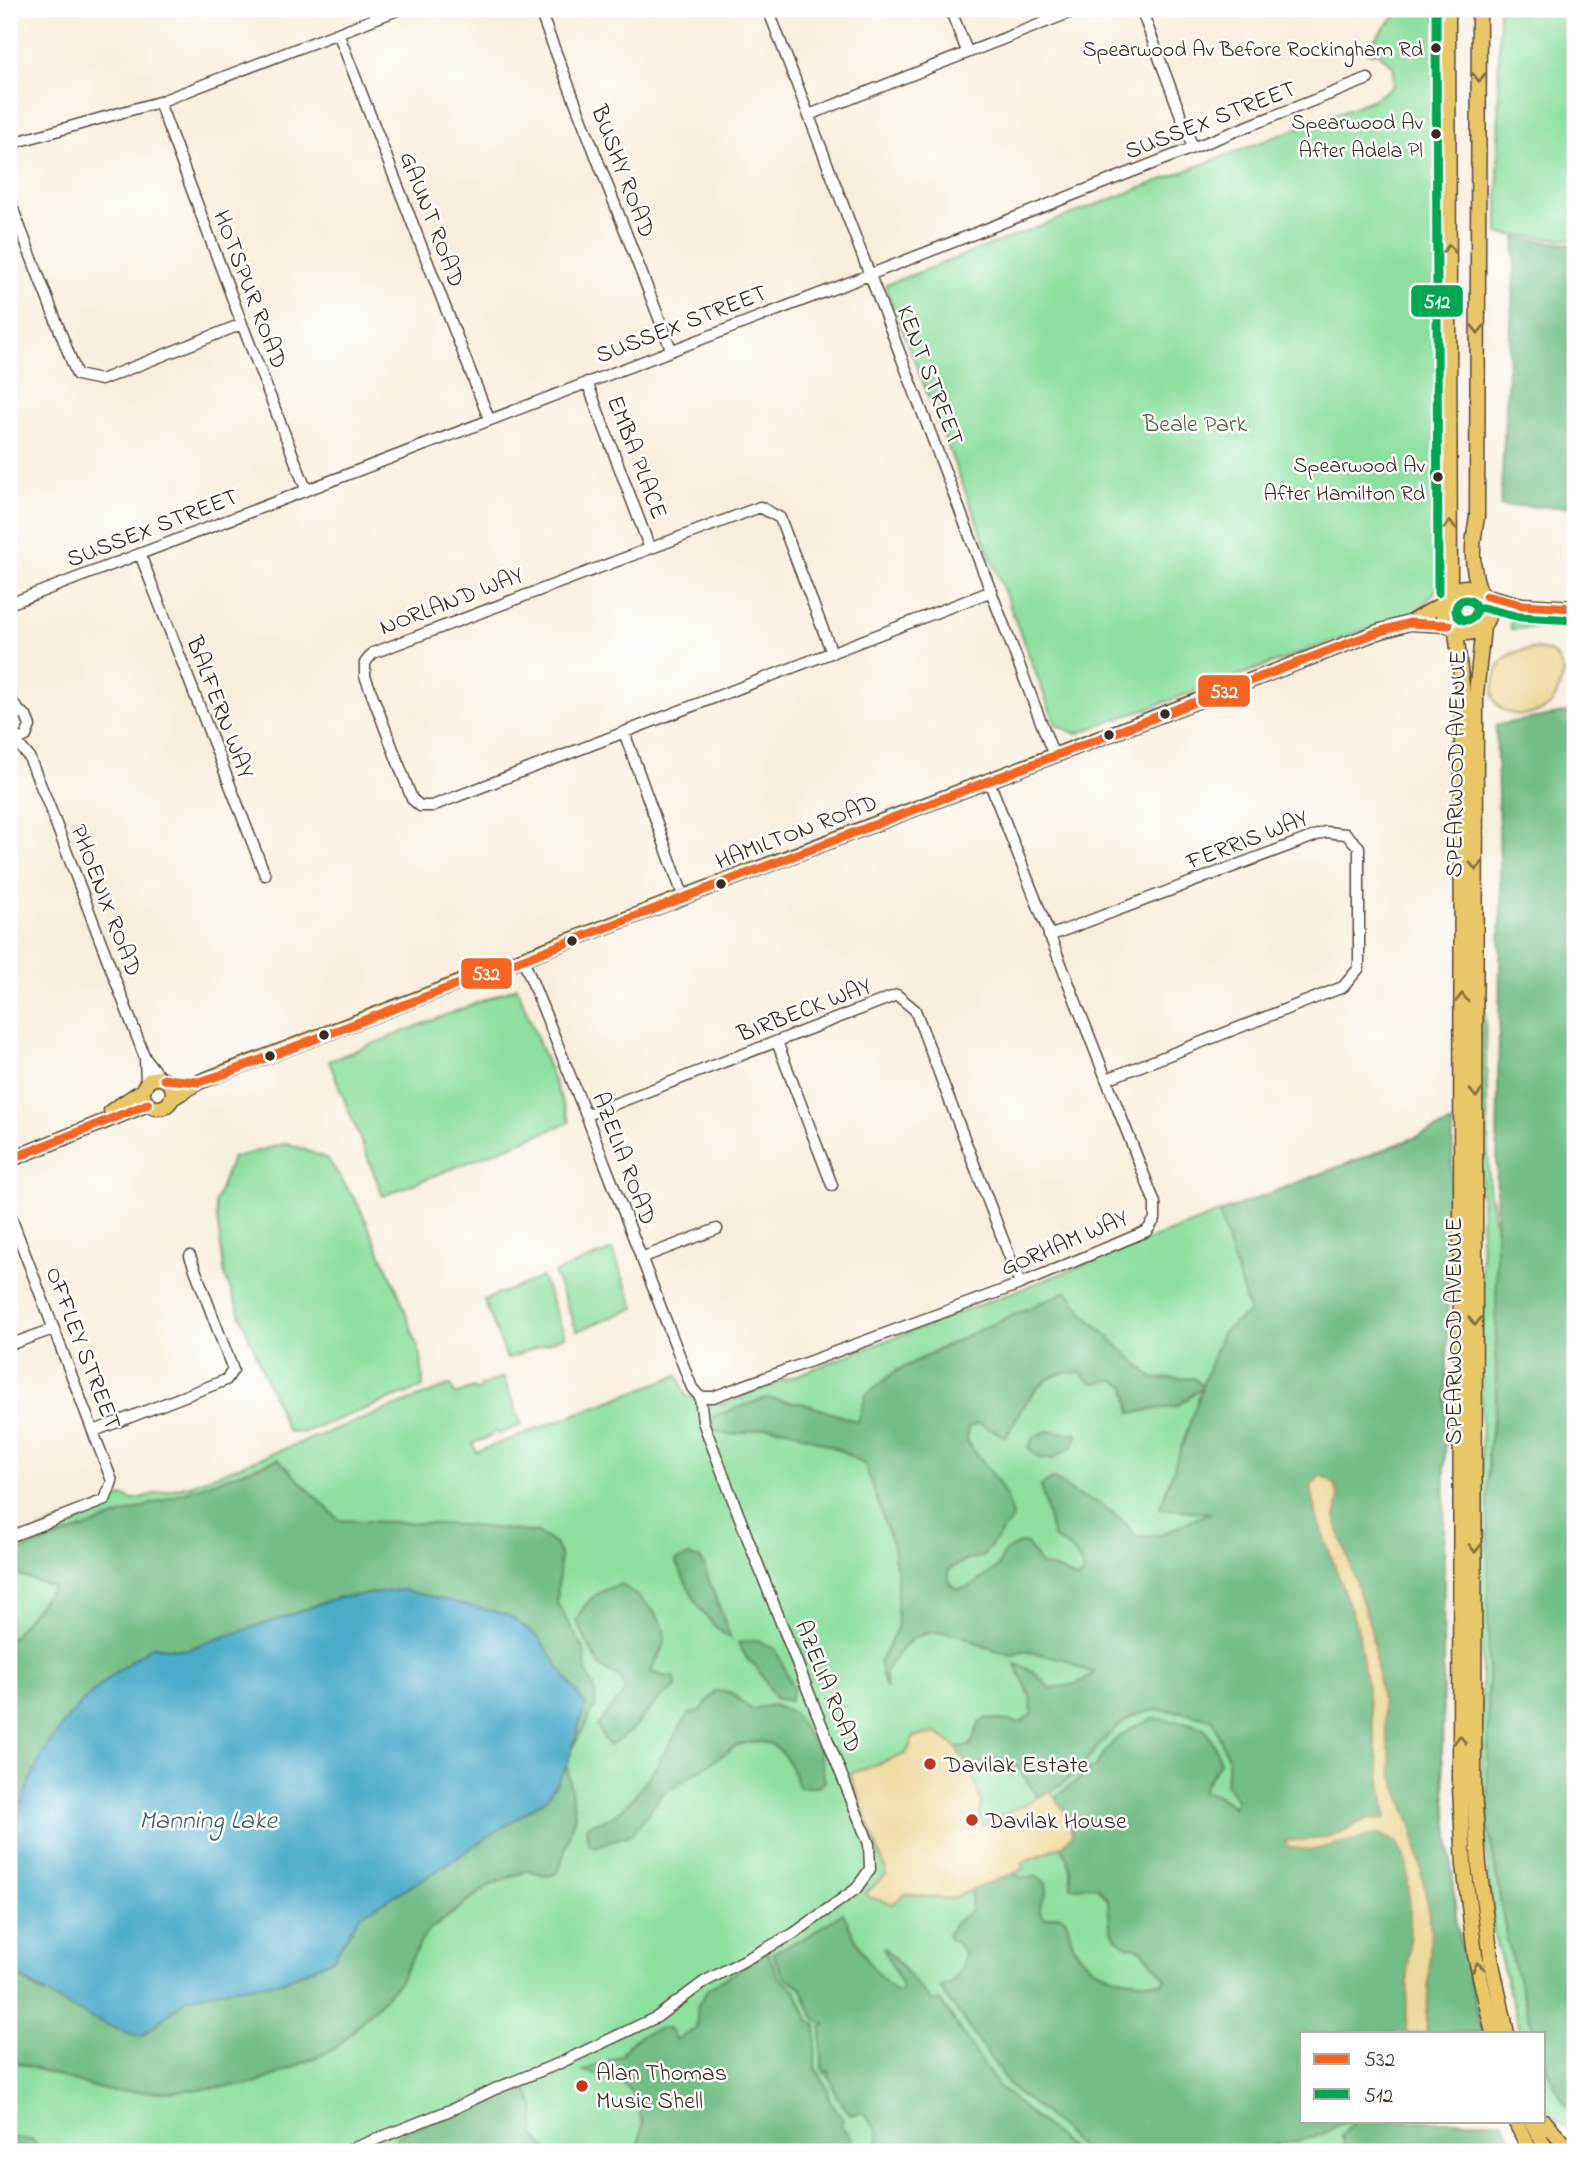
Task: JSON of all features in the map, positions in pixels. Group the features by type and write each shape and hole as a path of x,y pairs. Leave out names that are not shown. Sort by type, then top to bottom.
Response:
{"main road":[{"path":"1448,9 1447,598 1443,611 1453,628 1470,633 1486,621 1522,606"},
{"path":"1479,9 1476,517 1472,569 1483,594 1486,621"},
{"path":"1447,598 1455,589 1468,586 1483,594 1522,606 1575,608"},
{"name":"HAMILTON ROAD","path":"171,1100 200,1082 1378,632 1409,623 1447,598"},
{"name":"SPEARWOOD AVENUE","path":"1486,621 1476,694 1474,1790 1479,1865 1491,1959 1507,2032"},
{"name":"HAMILTON ROAD","path":"1409,623 1453,628"},
{"name":"SPEARWOOD AVENUE","path":"1453,628 1462,687 1460,1788 1464,1865 1475,1955 1493,2032"},
{"name":"HAMILTON ROAD","path":"152,1087 200,1082"},
{"path":"9,1160 152,1087 172,1090 171,1100 161,1107 152,1087"},
{"path":"9,1152 93,1120 152,1087"},
{"path":"1516,2122 1531,2152"},
{"path":"1532,2122 1548,2152"},
{"path":"1545,2122 1565,2144 1575,2149"}],"street":[{"path":"9,144 159,102 400,9"},
{"name":"BUSHY ROAD","path":"539,9 671,349"},
{"name":"KENT STREET","path":"768,9 1054,756"},
{"path":"950,9 967,51"},
{"path":"809,115 1079,9"},
{"path":"1141,9 1193,148"},
{"name":"GAUNT ROAD","path":"338,33 489,419"},
{"name":"SUSSEX STREET","path":"9,604 869,275 1368,79"},
{"name":"HOTSPUR ROAD","path":"159,102 306,489"},
{"path":"9,198 77,375 101,380 242,324"},
{"name":"EMBA PLACE","path":"587,382 649,546"},
{"name":"NORLAND WAY","path":"832,653 780,517 760,506 373,653 365,663 365,676 412,799 420,806 432,806 832,653 992,591"},
{"name":"BALFERN WAY","path":"140,554 265,875"},
{"path":"9,698 14,713 30,720 29,731 22,739 10,738"},
{"name":"PHOENIX ROAD","path":"29,731 29,757 145,1058 152,1087"},
{"path":"624,732 684,898"},
{"name":"PHOENIX ROAD","path":"10,738 29,757"},
{"name":"GORHAM WAY","path":"700,1397 713,1398 1020,1284 1146,1231 1155,1219 1155,1203 989,781"},
{"name":"FERRIS WAY","path":"1049,936 1325,832 1346,834 1359,847 1359,968 1343,987 1107,1079"},
{"name":"AZELIA ROAD","path":"344,2152 561,2063 657,2017 704,1982 801,1929 856,1889 870,1869 869,1844 703,1422 700,1397 692,1388 523,960"},
{"name":"BIRBECK WAY","path":"586,1115 897,995 915,1010 1020,1284"},
{"path":"777,1042 832,1185"},
{"name":"OFFLEY STREET","path":"9,1212 112,1481 105,1500 9,1536"},
{"path":"641,1258 717,1229"},
{"path":"94,1431 226,1380 233,1370 190,1256"},
{"path":"9,1345 53,1329"}],"green space":[{"name":"Beale Park","path":"1401,9 1437,9 1436,548 1439,587 1418,611 1076,734 1056,725 885,285 1372,100 1393,86 1394,67 1378,52 1369,54 1365,50"},
{"path":"1501,9 1575,9 1575,240 1498,234"},
{"path":"1516,238 1575,245 1575,507 1500,506"},
{"path":"1510,619 1575,621 1575,632 1557,626 1511,629"},
{"path":"1575,711 1575,2115 1563,2101 1546,2066 1546,2032 1534,2032 1507,1940 1488,1825 1488,1450 1496,1405 1501,897 1496,725"},
{"path":"1481,932 1489,1187 1496,1231 1496,1406 1488,1450 1488,1825 1507,1940 1534,2032 1521,2032 1494,1935 1482,1804"},
{"path":"517,987 570,1122 383,1196 329,1061"},
{"path":"1453,1123 1445,1275 1442,1756 1457,1927 1482,2032 1300,2032 1300,2122 1503,2122 1518,2152 9,2152 9,1543 123,1496 132,1500 190,1485 451,1385 455,1395 474,1388 476,1391 480,1386 503,1377 522,1425 498,1434 496,1431 492,1436 473,1443 476,1452 678,1375 686,1396 722,1404"},
{"path":"1453,1123 1445,1442 1442,1756 1457,1927 1482,2032 1300,2032 1300,2122 1343,2122 1330,2130 1314,2137 1275,2145 1265,2152 1085,2152 1044,2113 1012,2088 940,1988 956,1978 961,1969 964,1951 947,1935 956,1922 972,1910 974,1882 1011,1867 1014,1874 1022,1878 1037,1876 1046,1883 1047,1892 1040,1912 1045,1918 1059,1915 1065,1918 1074,1945 1090,1965 1112,1976 1163,1983 1166,1979 1141,1949 1126,1946 1117,1939 1110,1927 1108,1900 1097,1886 1071,1887 1071,1869 1062,1846 1072,1835 1069,1817 1055,1798 1095,1766 1114,1741 1132,1728 1154,1719 1184,1722 1204,1728 1214,1744 1220,1762 1202,1792 1215,1794 1234,1807 1236,1799 1226,1784 1228,1758 1212,1719 1172,1710 1141,1713 1115,1729 1062,1784 1038,1797 1015,1763 993,1760 943,1772 850,1774 906,1754 914,1737 937,1733 956,1747 970,1746 980,1722 987,1718 1020,1723 1032,1714 1030,1696 1015,1664 1032,1670 1050,1688 1074,1684 1095,1673 1064,1659 1023,1651 1013,1656 962,1635 932,1632 913,1638 899,1652 885,1672 886,1689 879,1664 897,1628 897,1576 893,1547 865,1465 840,1450 788,1429 767,1427 731,1435 715,1431 712,1422 714,1416 766,1398 805,1404 858,1422 866,1395 896,1371 1067,1291 1087,1317 1154,1379 1194,1378 1202,1386 1222,1333 1249,1312 1219,1213","holes":["1062,1373 1080,1373 1093,1383 1114,1380 1126,1386 1131,1413 1177,1406 1202,1388 1160,1508 1209,1513 1160,1535 1137,1537 1124,1522 1099,1503 1077,1495 1054,1478 1041,1486 1053,1538 1073,1552 1080,1561 1084,1574 1077,1579 1041,1565 1027,1544 1021,1543 1005,1551 998,1567 969,1587 957,1589 949,1583 949,1569 983,1556 1012,1520 1011,1509 1002,1489 967,1442 968,1427 979,1423 1006,1437 1028,1399 1052,1377"]},
{"path":"287,1143 328,1159 359,1206 399,1294 421,1356 423,1387 302,1433 287,1431 225,1276 215,1203 232,1158"},
{"path":"612,1250 635,1308 577,1331 554,1273"},
{"path":"542,1277 565,1336 507,1359 484,1300"},
{"path":"1048,1431 1077,1434 1073,1446 1052,1459 1039,1458 1028,1447 1035,1436"},
{"path":"278,1459 339,1520 466,1525 538,1533 555,1544 560,1554 557,1603 584,1650 586,1671 595,1690 595,1707 572,1750 585,1705 403,1590 336,1598 185,1650 153,1646 137,1657 92,1693 65,1721 38,1763 9,1832 9,1641 53,1587 13,1573 9,1575 9,1555"},
{"path":"689,1556 701,1559 731,1639 704,1614 686,1583 675,1561"},
{"path":"621,1584 659,1618 665,1636 664,1646 651,1672 674,1677 676,1687 657,1701 632,1730 609,1746 597,1726 625,1691 621,1678 601,1668 576,1621 593,1597"},
{"path":"758,1640 776,1650 793,1689 790,1701 775,1698 738,1643"},
{"path":"716,1691 730,1692 751,1709 773,1705 793,1713 819,1752 825,1781 817,1787 799,1787 790,1765 771,1744 751,1742 738,1745 662,1795 632,1834 594,1847 588,1843 586,1828 615,1815 625,1807 655,1768 688,1714 700,1711"},
{"path":"567,1766 575,1815 559,1870 548,1876 528,1870 489,1886 426,1933 397,1985 335,2049 255,2084 166,2092 108,2091 9,2060 9,1970 44,1994 188,1998 333,1959 359,1916 430,1875 546,1799"},
{"path":"843,1913 865,1955 886,1983 895,1992 901,1991 902,1986 883,1948 932,2002 940,2000 997,2085 1075,2152 868,2152 879,2148 878,2132 862,2112 851,2115 836,2096 828,2076 830,2073 827,2071 825,2074 822,2067 821,2026 825,2025 824,2022 813,2016 801,1987 783,1975 772,1953 808,1936"},
{"path":"767,1952 779,1977 796,1991 808,2019 816,2025 815,2067 828,2089 829,2100 843,2119 841,2125 855,2144 866,2152 636,2152 643,2125 633,2094 619,2079 583,2071 622,2055 630,2044 648,2032 669,2028 676,2040 696,2029 698,2005 708,1989"},
{"path":"1546,2066 1563,2101 1575,2115 1575,2134 1549,2111 1546,2104"},
{"path":"524,2081 535,2109 534,2135 549,2152 391,2152 397,2135 444,2118"},
{"path":"1354,2122 1503,2122 1516,2152 1343,2152 1344,2141 1341,2137"},
{"path":"9,2138 33,2140 40,2152 9,2152"}],"sand":[{"path":"1532,649 1553,654 1564,673 1558,692 1546,708 1531,714 1514,714 1500,707 1493,697 1495,676 1505,658 1516,652"},
{"path":"1322,1475 1335,1484 1339,1498 1335,1518 1371,1629 1393,1777 1413,1829 1431,1929 1426,2032 1406,2032 1410,1915 1407,1863 1397,1843 1379,1834 1313,1850 1289,1848 1285,1841 1318,1839 1338,1834 1368,1818 1385,1819 1386,1815 1358,1630 1317,1518 1311,1486"},
{"path":"937,1733 956,1747 969,1768 982,1803 979,1816 983,1825 1050,1791 1069,1817 1072,1835 1062,1846 1022,1863 1024,1869 950,1899 905,1894 893,1904 869,1897 866,1893 887,1874 850,1774 906,1754 914,1737"}],"water":[{"name":"Manning Lake","path":"403,1590 508,1615 539,1638 585,1705 567,1766 546,1799 430,1875 359,1916 333,1959 282,1982 188,1998 141,2037 72,2009 9,1970 9,1832 43,1754 65,1721 92,1693 121,1668 153,1646 185,1650 336,1598"}],"transit line":[{"name":"512","path":"1436,9 1438,593"},
{"name":"532","path":"1486,596 1522,605 1575,608"},
{"name":"512","path":"1466,600 1473,603 1476,610 1473,617 1466,620 1459,617 1456,610 1459,603 1466,600"},
{"name":"512","path":"1483,608 1520,617 1574,620"},
{"name":"532","path":"164,1079 199,1082 221,1075 1378,632 1409,623 1449,625"},
{"name":"532","path":"9,1160 148,1104"}],"place":[{"name":"Spearwood Av Before Rockingham Rd","path":"1436,48"},
{"name":"Spearwood Av After Adela Pl","path":"1436,134"},
{"name":"Spearwood Av After Hamilton Rd","path":"1438,477"},
{"name":"Davilak Estate","path":"930,1764"},
{"name":"Davilak House","path":"972,1820"},
{"name":"Alan Thomas Music Shell","path":"582,2086"}]}
